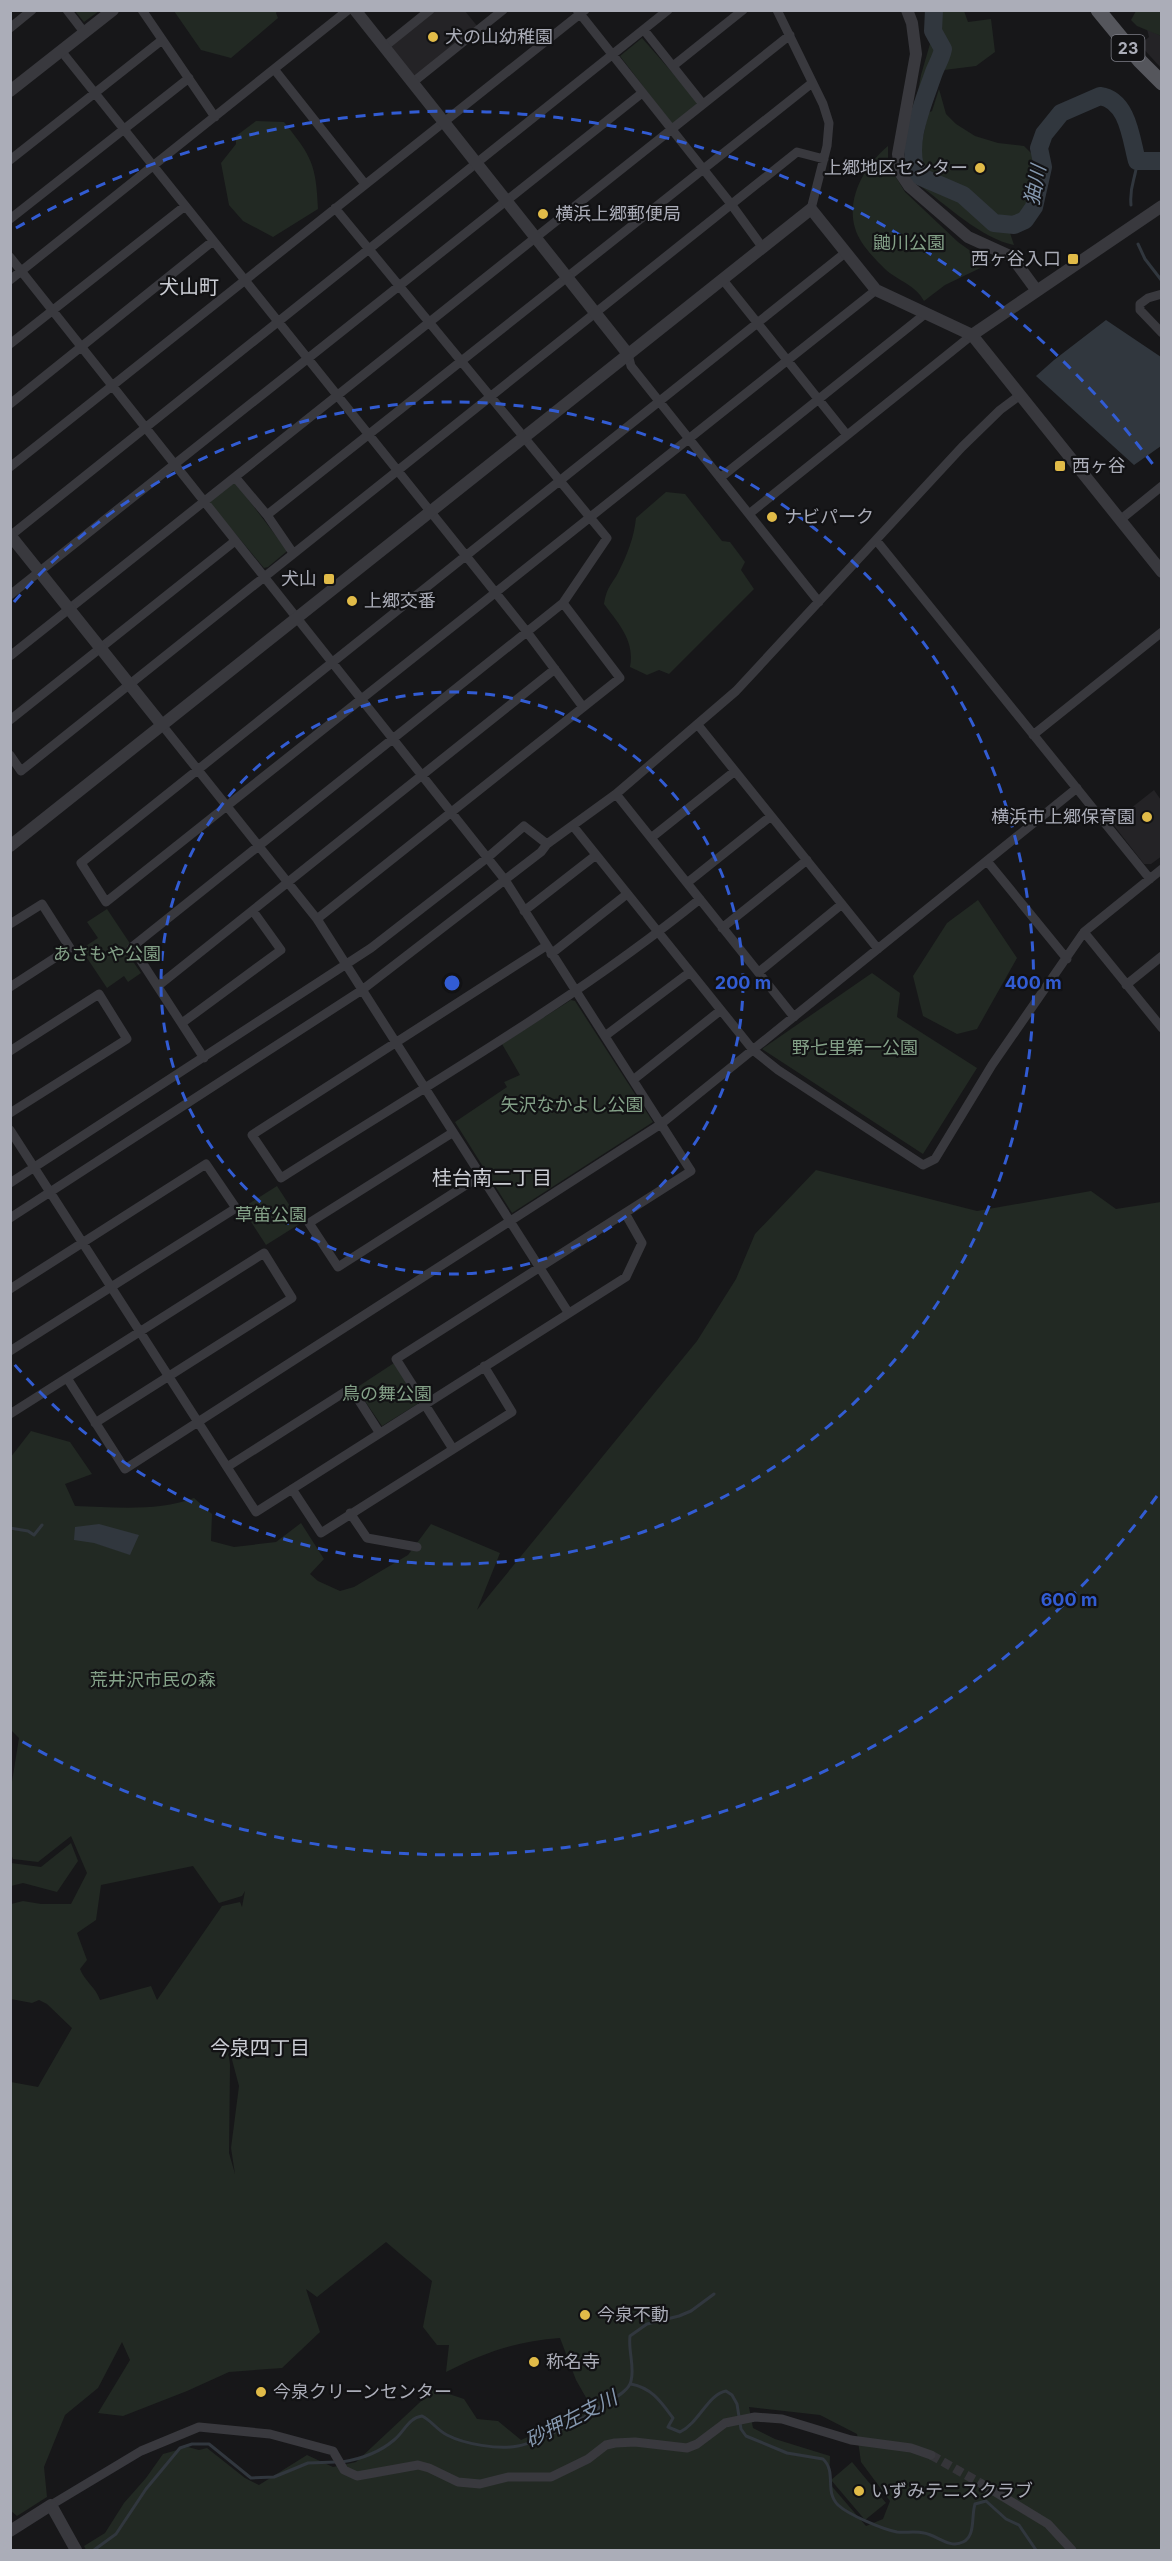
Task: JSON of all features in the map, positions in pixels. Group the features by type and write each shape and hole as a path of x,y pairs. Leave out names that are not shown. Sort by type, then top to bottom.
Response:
{"main road":[{"name":"23","path":"1098,10 1161,83"}],"street":[{"path":"10,28 32,10"},
{"path":"67,10 84,32"},
{"path":"10,91 113,10"},
{"path":"142,10 215,117"},
{"path":"10,280 348,10"},
{"path":"355,10 596,313 628,354 631,366 819,602"},
{"path":"384,47 430,10"},
{"path":"412,83 503,10"},
{"path":"568,1312 317,919 11,535 668,10"},
{"path":"673,66 743,10"},
{"path":"10,846 811,209 824,159 829,123 777,10"},
{"path":"907,10 912,23 916,54 898,154 898,166 905,181 968,237 1012,257 1037,291"},
{"path":"10,467 580,12 763,248"},
{"path":"644,30 702,103"},
{"path":"10,656 789,35"},
{"path":"10,160 162,40"},
{"path":"62,52 494,594 527,632 583,707"},
{"path":"274,69 365,184"},
{"path":"10,219 189,78"},
{"path":"267,515 812,83"},
{"path":"10,595 642,93"},
{"path":"10,755 21,771 797,152 824,159"},
{"path":"10,344 185,206"},
{"path":"749,514 972,335 1161,206"},
{"path":"204,1058 132,947 563,603 607,538 335,208"},
{"path":"811,209 876,290 972,335 1161,572"},
{"path":"10,404 213,242"},
{"path":"845,252 81,863 106,902 876,290"},
{"path":"10,257 505,880 691,1171 396,1359 453,1449"},
{"path":"723,280 847,435"},
{"path":"1161,294 1148,298 1140,304 1140,310 1161,333"},
{"path":"720,478 925,314"},
{"path":"10,1218 362,990 542,852 547,844 616,794 736,691 962,447 1000,410 1020,395"},
{"path":"235,477 267,515 293,553"},
{"path":"1119,520 1161,486"},
{"path":"876,540 1150,879"},
{"path":"10,720 236,541"},
{"path":"317,919 620,678 563,603"},
{"path":"1033,735 1161,632"},
{"path":"158,986 555,669"},
{"path":"698,725 878,949"},
{"path":"651,838 735,771"},
{"path":"68,1378 125,1469 661,1124 1077,788"},
{"path":"616,794 794,1017"},
{"path":"687,884 771,816"},
{"path":"10,1183 346,965 487,858 524,826 547,844"},
{"path":"573,826 753,1050 778,1070 923,1165 935,1159 992,1065 1084,932 1161,869"},
{"path":"524,911 596,855"},
{"path":"722,928 807,860"},
{"path":"987,861 1067,959"},
{"path":"627,894 549,950 395,1043 252,1134 281,1178 575,990 658,932 699,899"},
{"path":"10,924 42,904 70,948 10,987"},
{"path":"759,972 842,904"},
{"path":"182,1023 281,950 254,911"},
{"path":"1084,932 1161,1028"},
{"path":"1126,985 1161,957"},
{"path":"604,1036 690,972"},
{"path":"10,1050 99,994 127,1039 10,1113"},
{"path":"633,1080 721,1010"},
{"path":"10,1130 256,1512 626,1277 642,1244 625,1214"},
{"path":"452,1133 309,1223 338,1267 480,1176"},
{"path":"10,1289 206,1164 236,1208 10,1351"},
{"path":"12,1410 68,1378 264,1253 292,1298 95,1423"},
{"path":"292,1489 321,1533 512,1412 484,1366"},
{"path":"226,1467 351,1388 379,1432"},
{"path":"350,1513 367,1538 417,1547"},
{"path":"10,2531 141,2451 199,2427 270,2434 333,2451 344,2470 357,2475 418,2465 469,2484 507,2477 551,2477 588,2459 606,2445 615,2443 636,2442 687,2448 697,2444 725,2423 755,2417 782,2419 851,2440 910,2448 931,2455"},
{"path":"982,2484 1048,2524 1072,2550"},
{"path":"51,2505 76,2550"}],"shaded area":[{"name":"犬の山幼稚園","path":"432,11 465,11 478,27 413,78 389,46"},
{"path":"1147,29 1161,36 1161,68 1140,45 1149,37"},
{"path":"1106,320 1161,357 1161,446 1134,465 1036,376"},
{"path":"1154,790 1161,800 1162,856 1151,864 1144,864 1112,823"},
{"path":"99,1524 139,1535 130,1555 94,1543 74,1540 75,1527"}],"green space":[{"path":"75,11 99,11 84,22"},
{"path":"174,11 277,11 278,18 231,58 201,50"},
{"path":"924,11 964,11 968,22 991,19 995,52 976,66 944,70 912,124 921,75 934,30"},
{"path":"1136,11 1161,11 1161,36 1137,26 1131,20"},
{"path":"642,38 699,103 672,124 620,56"},
{"path":"939,89 946,114 956,124 975,136 998,143 1024,146 1032,154 1036,167 1036,183 1022,217 1011,220 992,218 980,204 944,183 927,178 920,172 918,162 928,113 932,111"},
{"path":"256,121 284,122 307,153 316,181 318,209 273,237 243,221 229,205 221,163 236,144 236,136"},
{"name":"鼬川公園","path":"888,146 888,164 905,192 958,242 972,252 997,260 945,285 924,301 912,287 890,273 876,260 863,245 855,228 853,205 855,194 865,172"},
{"path":"930,182 954,191 996,223 1007,224 1014,245 989,236 918,184"},
{"path":"235,482 286,549 286,552 268,567 264,568 209,502"},
{"path":"666,492 685,494 722,541 730,542 745,562 741,570 754,589 669,674 659,670 647,675 630,667 628,641 604,604 608,590 630,546 636,518"},
{"path":"978,900 1017,958 977,1029 957,1034 923,1016 913,976 947,923"},
{"name":"あさもや公園","path":"107,909 131,945 125,950 141,973 128,982 124,976 107,988 81,949 98,938 87,922"},
{"name":"野七里第一公園","path":"872,973 900,993 897,1017 977,1068 923,1154 762,1049"},
{"name":"矢沢なかよし公園","path":"571,1000 575,1001 653,1122 512,1213 455,1122 507,1087 504,1082 520,1075 502,1044"},
{"name":"荒井沢市民の森","path":"816,1170 977,1211 1091,1191 1116,1209 1161,1202 1161,2550 86,2550 84,2546 105,2533 124,2503 163,2454 188,2447 199,2450 207,2448 245,2478 259,2485 307,2455 333,2467 356,2462 434,2389 464,2399 477,2419 498,2421 521,2440 584,2412 588,2401 576,2380 560,2338 502,2349 446,2372 449,2345 437,2345 423,2327 432,2281 386,2242 317,2297 306,2289 320,2332 282,2368 229,2372 123,2416 98,2413 130,2360 122,2342 98,2388 65,2415 44,2467 47,2497 17,2516 11,2511 11,2082 38,2087 72,2028 47,2004 39,2000 32,2003 11,1999 11,1904 23,1901 41,1904 71,1904 87,1873 71,1836 38,1862 13,1859 11,1854 11,1788 19,1738 10,1729 10,1458 31,1431 70,1442 92,1474 65,1484 75,1506 150,1507 194,1498 212,1514 211,1541 234,1547 276,1542 301,1523 324,1559 310,1574 318,1581 340,1591 354,1587 408,1555 431,1524 500,1553 477,1610 697,1341 736,1279 755,1234","holes":["193,1866 219,1903 242,1896 245,1891 242,1907 240,1902 222,1906 157,2000 151,1986 100,2000 80,1969 87,1960 77,1933 96,1920 101,1885","227,2041 239,2086 231,2148 235,2174 229,2153 230,2065","749,2407 820,2415 857,2434 861,2462 890,2501 883,2519 866,2526 829,2483 830,2456 775,2439 753,2428"]},
{"name":"草笛公園","path":"277,1186 301,1223 266,1245 242,1208"},
{"name":"鳥の舞公園","path":"394,1363 419,1403 382,1426 356,1388"},
{"path":"71,1843 78,1861 57,1892 23,1883 11,1886 11,1863 41,1867"},
{"name":"いずみテニスクラブ","path":"852,2462 886,2503 865,2520 831,2480"}],"waterway":[{"name":"㹨川","path":"934,10 933,31 943,49 916,126 913,152 919,176 963,195 994,223 1014,225 1025,220 1034,207 1043,167 1039,148 1044,134 1061,113 1100,96 1117,105 1122,113 1127,122 1137,161 1162,161"},
{"path":"1131,205 1137,161"},
{"path":"1138,244 1145,259 1162,281"},
{"path":"10,1528 28,1531 34,1535 42,1525"},
{"name":"砂押左支川","path":"342,2462 363,2457 383,2448 413,2419 422,2416 447,2435 482,2445 518,2446 549,2435 583,2418 627,2389 632,2376 630,2336 647,2324 691,2311 714,2294"},
{"path":"631,2384 655,2396 673,2418 668,2427 680,2432 693,2422 714,2397 726,2391 732,2395 737,2404 741,2429 746,2436 787,2453 823,2459 829,2470 834,2500 850,2513 875,2525 897,2532 929,2534 948,2543 958,2544 970,2535 975,2504 986,2501 1006,2519 1019,2525 1036,2550"},
{"name":"砂押左支川","path":"94,2550 116,2534 146,2489 180,2448 192,2444 209,2444 251,2478 274,2477 308,2463 336,2462"}],"tunnel":[{"path":"931,2455 982,2484"}],"place":[{"name":"犬の山幼稚園","path":"433,37"},
{"name":"上郷地区センター","path":"980,168"},
{"name":"横浜上郷郵便局","path":"543,214"},
{"name":"西ヶ谷入口","path":"1073,259"},
{"name":"西ヶ谷","path":"1060,466"},
{"name":"ナビパーク","path":"772,517"},
{"name":"犬山","path":"329,579"},
{"name":"上郷交番","path":"352,601"},
{"name":"横浜市上郷保育園","path":"1147,817"},
{"name":"今泉不動","path":"585,2315"},
{"name":"称名寺","path":"534,2362"},
{"name":"今泉クリーンセンター","path":"261,2392"},
{"name":"いずみテニスクラブ","path":"859,2491"}],"district":[{"name":"犬山町","path":"189,287"},
{"name":"桂台南二丁目","path":"492,1178"},
{"name":"今泉四丁目","path":"260,2048"}]}
